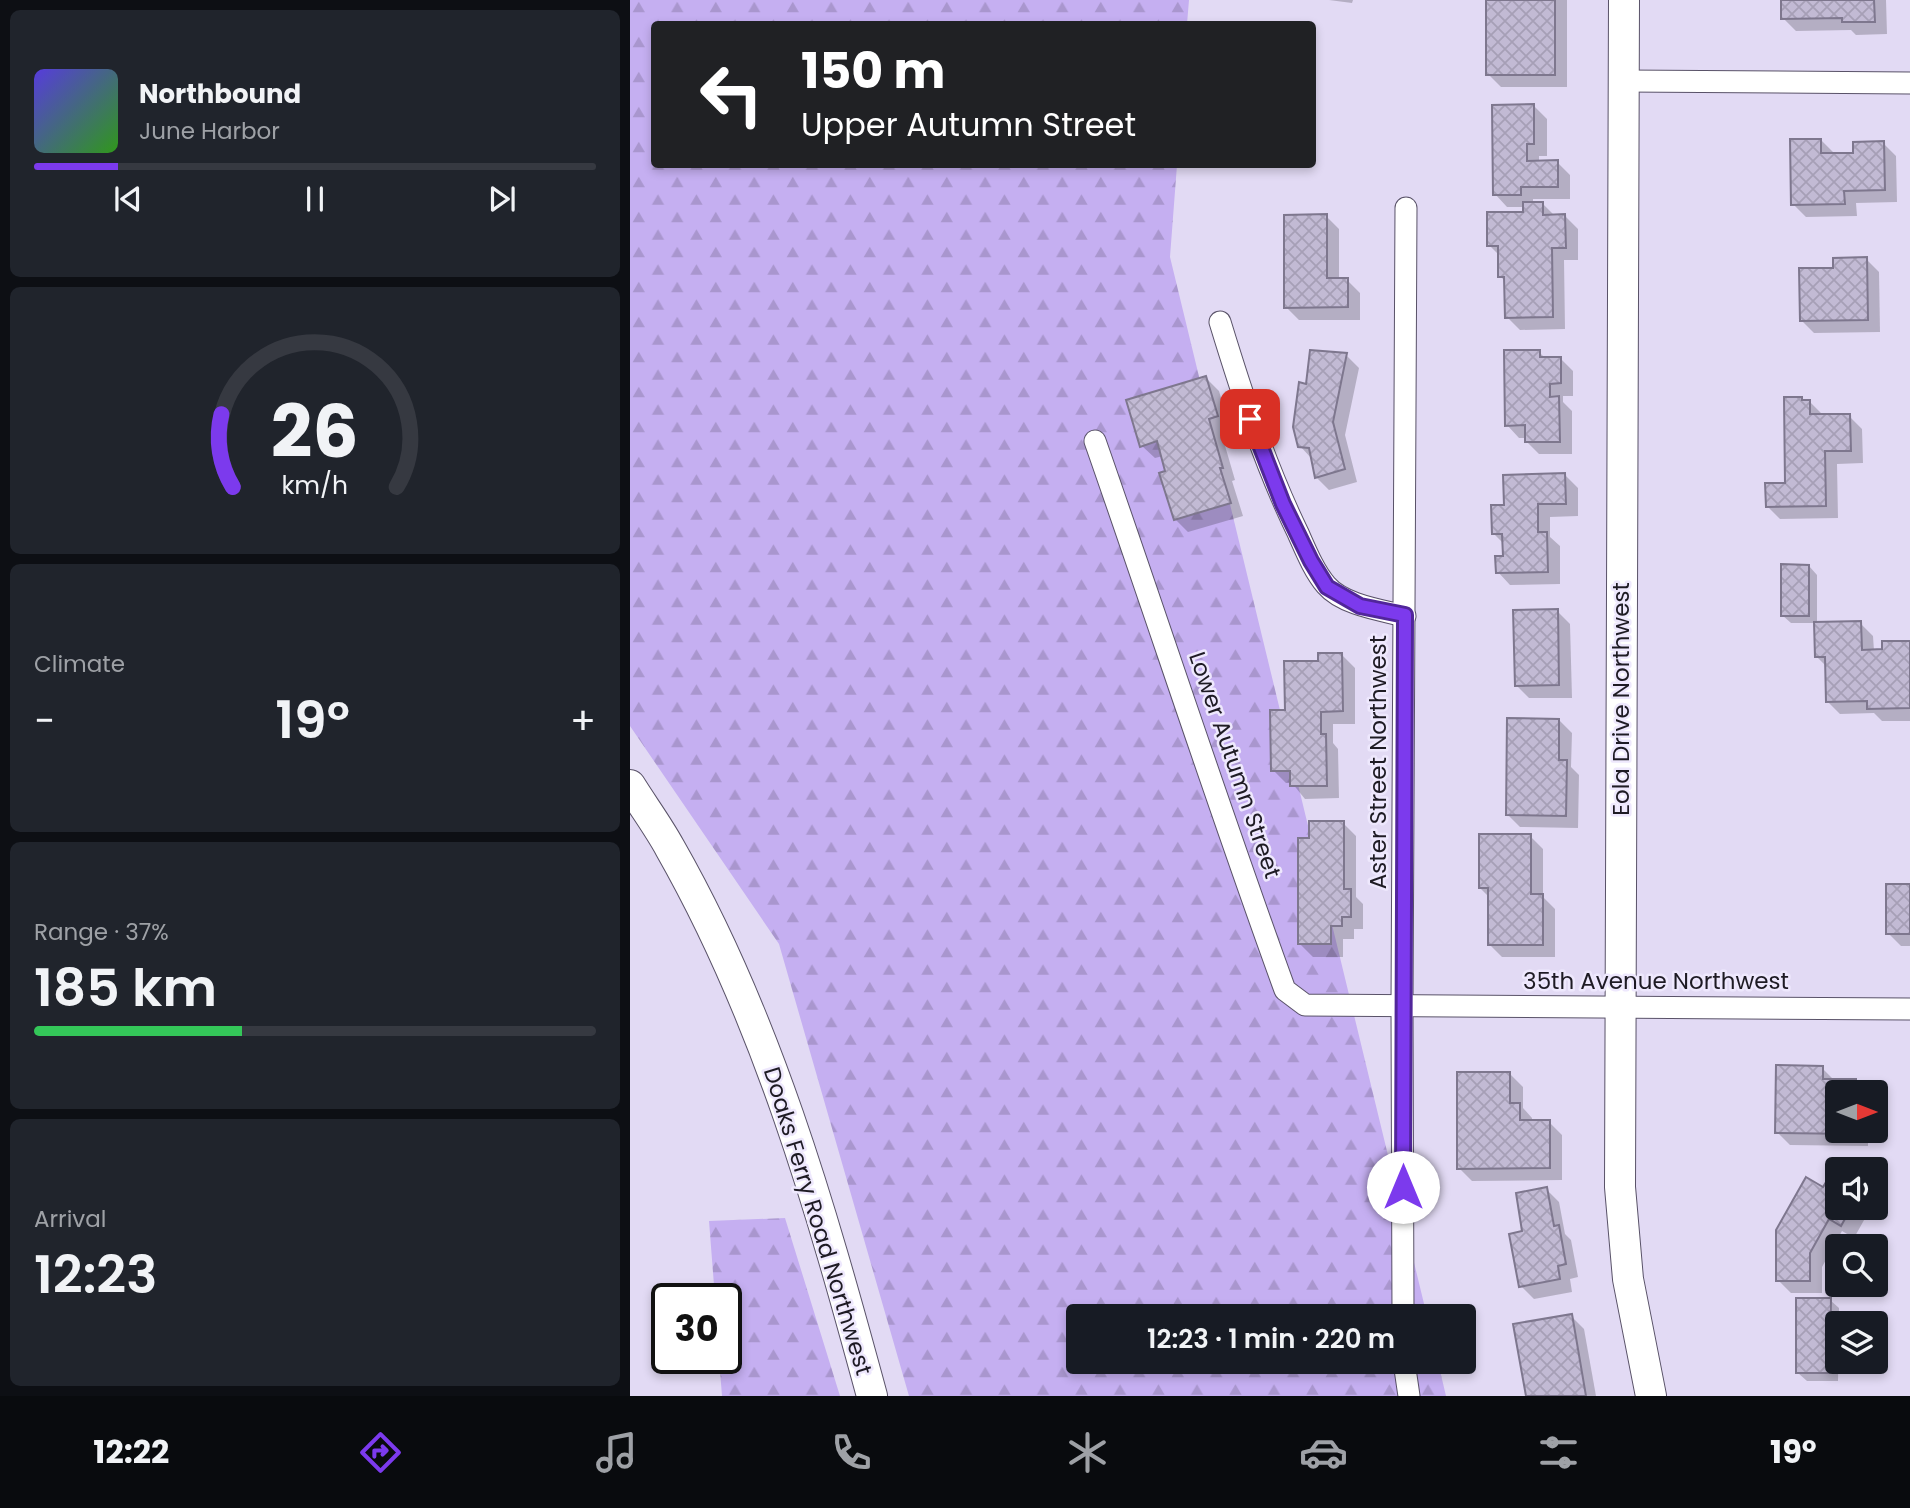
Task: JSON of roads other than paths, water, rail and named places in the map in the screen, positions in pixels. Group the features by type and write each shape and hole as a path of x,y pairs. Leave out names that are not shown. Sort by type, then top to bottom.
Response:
{"street":[{"name":"Eola Drive Northwest","path":"1624,0 1619,1187 1628,1279 1651,1396"},
{"path":"1624,81 1910,83"},
{"name":"Aster Street Northwest","path":"1403,1304 1406,208"},
{"path":"1220,322 1250,419 1283,504 1327,587 1360,606 1405,615"},
{"name":"Lower Autumn Street","path":"1095,441 1171,658 1224,824 1285,990 1305,1004 1402,1006"},
{"name":"Doaks Ferry Road Northwest","path":"630,785 669,846 719,943 772,1068 810,1179 872,1396"},
{"name":"35th Avenue Northwest","path":"1402,1006 1910,1009"},
{"path":"1406,1374 1409,1396"}]}
